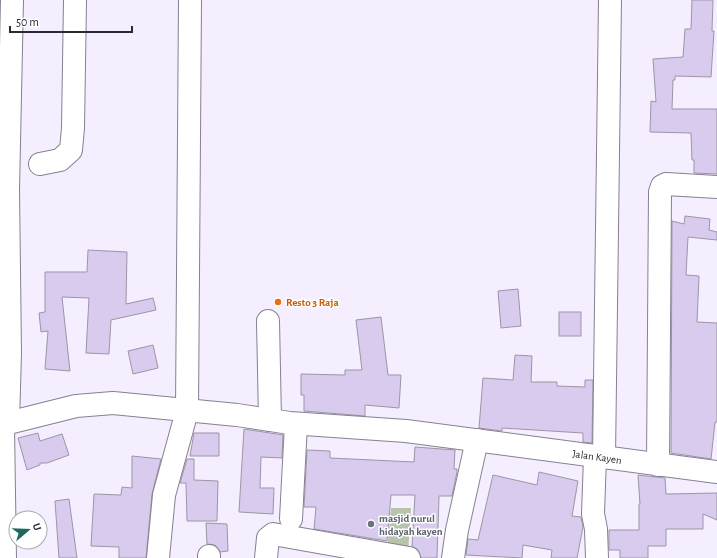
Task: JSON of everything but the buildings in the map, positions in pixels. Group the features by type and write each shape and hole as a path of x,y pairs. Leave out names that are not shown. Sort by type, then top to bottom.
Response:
{"street":[{"path":"5,558 4,426 10,353 8,190 12,0"},
{"path":"40,164 60,160 71,150 73,128 75,0"},
{"path":"158,558 164,495 187,411 190,0"},
{"path":"597,558 596,529 593,514 599,457 610,0"},
{"path":"658,465 660,192 662,186 666,184 717,187"},
{"path":"268,321 270,420"},
{"name":"Jalan Kayen","path":"4,426 76,406 113,403 237,415 296,424 406,432 477,440 717,472"},
{"path":"291,519 296,424"},
{"path":"453,558 457,530 477,440"},
{"path":"267,548 274,534 409,558"}],"green space":[{"path":"391,508 411,508 408,553 387,552"}],"place":[{"name":"Resto 3 Raja","path":"278,302"},
{"name":"masjid nurul hidayah kayen","path":"371,524"}]}
